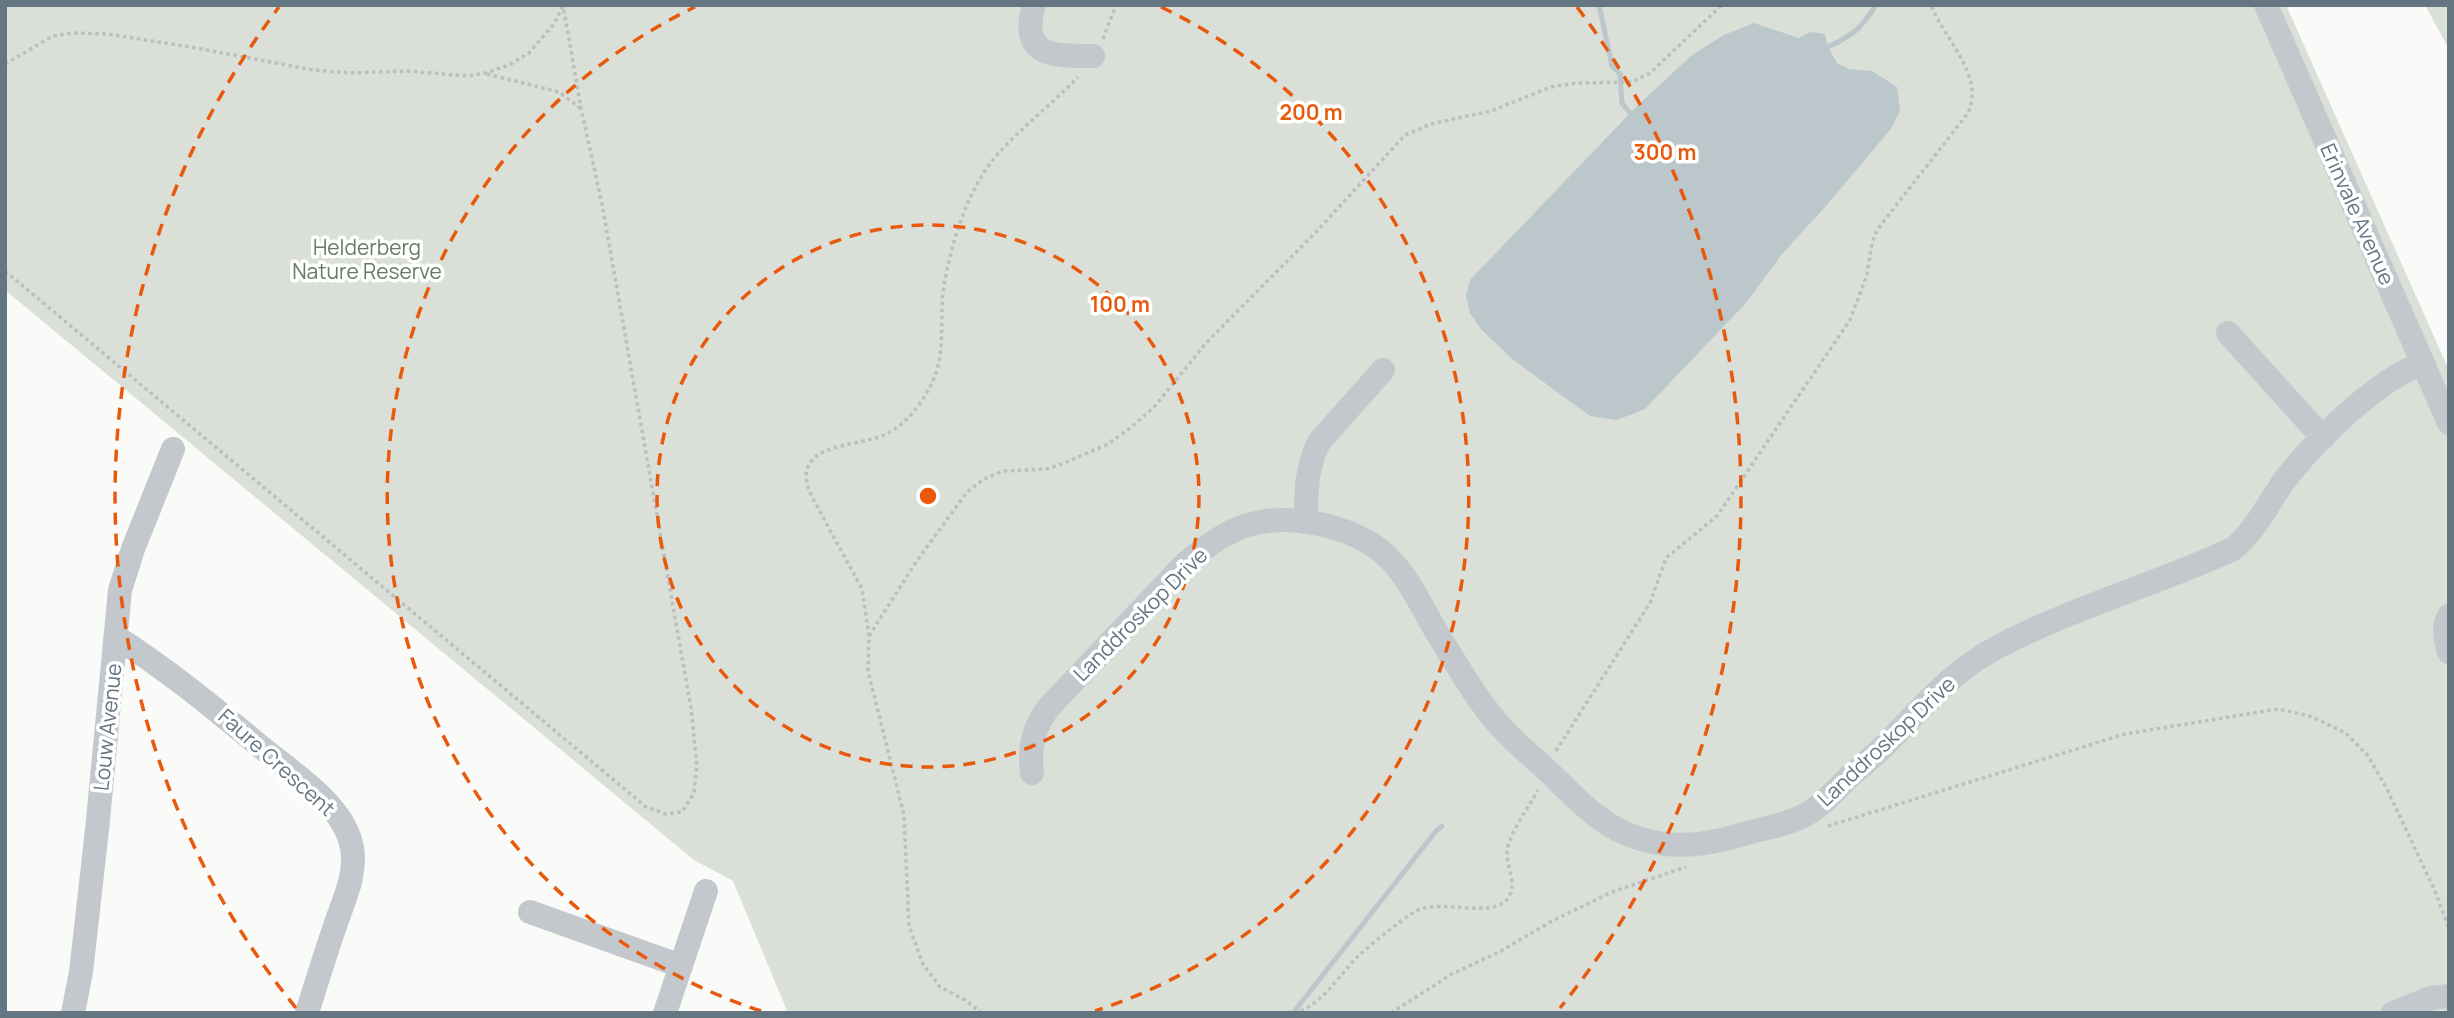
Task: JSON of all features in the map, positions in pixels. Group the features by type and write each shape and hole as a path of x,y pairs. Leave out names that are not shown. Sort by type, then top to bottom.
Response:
{"street":[{"path":"1034,5 1029,24 1031,38 1037,46 1061,56 1093,56"},
{"name":"Erinvale Avenue","path":"2266,5 2449,423"},
{"path":"2228,333 2323,438"},
{"name":"Landdroskop Drive","path":"1032,773 1032,738 1048,708 1185,564 1227,533 1253,523 1306,522 1336,528 1357,536 1382,552 1403,575 1438,635 1494,719 1608,825 1659,844 1708,843 1805,815 1834,792 1937,691 1972,662 1996,648 2080,611 2233,549 2245,540 2291,472 2323,438 2390,379 2422,363"},
{"path":"1306,522 1306,490 1313,454 1319,442 1383,370"},
{"name":"Louw Avenue","path":"73,1013 81,972 97,830 120,590 132,549 173,449"},
{"path":"2449,616 2445,631 2449,652"},
{"name":"Faure Crescent","path":"116,637 148,656 305,782 338,816 347,831 352,848 350,880 307,1013"},
{"path":"665,1013 706,891"},
{"path":"530,912 681,966"},
{"path":"2393,1013 2431,998 2449,996"}],"path":[{"path":"5,64 53,36 84,33 108,34 196,48 313,70 350,74 407,71 468,76 485,74 529,53 549,32 563,5"},
{"path":"5,271 646,807 666,814 682,812 694,793 697,765 691,708 604,217 563,5"},
{"path":"982,1013 965,1000 940,987 923,964 909,926 904,815 868,671 869,636 862,589 808,490 807,473 814,458 828,448 874,438 892,431 917,408 929,388 941,356 944,287 959,224 976,184 998,154 1080,75 1106,35 1116,5"},
{"path":"869,636 916,562 967,492 1003,471 1046,469 1062,464 1106,444 1128,430 1154,407 1207,342 1316,232 1405,135 1431,124 1491,111 1552,87 1639,80 1650,73 1722,5"},
{"path":"1294,1013 1314,1004 1359,956 1414,912 1435,906 1489,908 1503,904 1512,888 1507,855 1509,842 1556,751 1650,603 1666,558 1717,516 1835,343 1850,320 1867,275 1877,230 1968,113 1973,97 1971,81 1931,5"},
{"path":"485,74 552,89 581,108"},
{"path":"1827,827 2125,734 2278,709 2309,716 2346,733 2368,756 2387,789 2435,891 2449,928"},
{"path":"1391,1013 1452,974 1502,951 1552,921 1612,892 1698,864"}],"green space":[{"name":"Helderberg Nature Reserve","path":"5,5 2286,5 2449,370 2449,1013 788,1013 733,881 694,860 5,290"},
{"path":"2425,5 2449,5 2449,49"}],"shaded area":[{"path":"1754,23 1799,38 1810,32 1825,34 1828,47 1837,63 1849,69 1872,71 1897,87 1900,111 1890,130 1782,254 1746,303 1645,409 1617,420 1590,416 1512,359 1481,329 1470,313 1466,296 1470,280 1636,107 1692,55 1724,35"}],"waterway":[{"path":"1599,5 1612,66 1620,74 1622,103 1630,113"},
{"path":"1828,47 1856,31 1876,5"},
{"path":"1293,1013 1442,826"}]}
